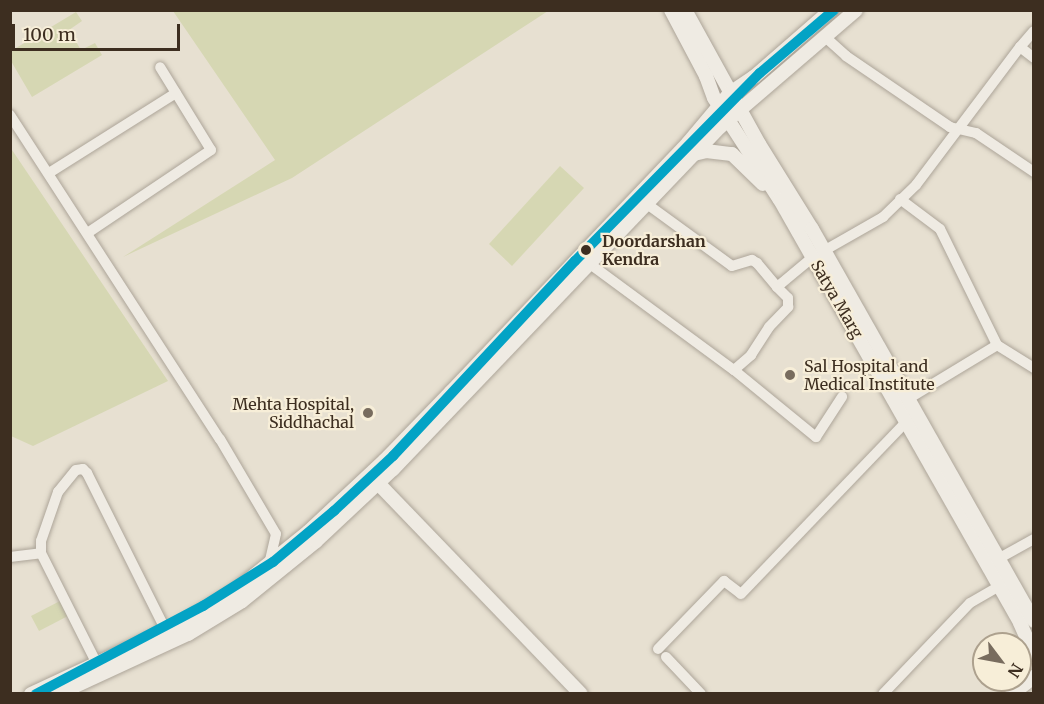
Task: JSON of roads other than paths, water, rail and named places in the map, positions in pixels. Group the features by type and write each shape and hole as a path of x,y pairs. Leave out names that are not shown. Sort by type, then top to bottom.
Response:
{"main road":[{"name":"Satya Marg","path":"671,10 718,105 818,254 908,399 1034,621"},
{"name":"Satya Marg","path":"685,10 818,254 906,422 999,586 1034,654"},
{"path":"58,693 188,634 242,601 316,541 680,152 718,105 831,10"},
{"path":"31,693 166,631 235,591 374,479 590,264 728,120 856,10"},
{"path":"694,154 706,151 732,154 780,200"},
{"path":"374,479 581,693"},
{"path":"1012,693 1034,677"}],"street":[{"path":"777,287 818,254 883,217 916,185 1034,31"},
{"path":"824,36 846,56 950,127 976,133 1034,172"},
{"path":"1020,47 1034,58"},
{"path":"89,232 211,150 160,67"},
{"path":"49,172 176,93"},
{"path":"10,115 14,128 49,172 89,232 220,439 276,534 270,561"},
{"path":"900,199 940,229 997,345 1034,368"},
{"path":"647,204 732,266 752,260 788,298 788,307 769,327 751,355 734,370"},
{"path":"590,264 734,370 816,437 842,397"},
{"path":"908,399 997,345"},
{"path":"658,649 724,581 741,594 906,422"},
{"path":"96,662 41,553 41,541 58,492 76,470 83,469 166,631"},
{"path":"998,559 1034,539"},
{"path":"10,557 41,553"},
{"path":"883,693 970,603 999,586"},
{"path":"666,657 701,693"}],"place":[{"name":"Doordarshan Kendra","path":"586,250"},
{"name":"Sal Hospital and Medical Institute","path":"790,375"},
{"name":"Mehta Hospital, Siddhachal","path":"368,413"}]}
